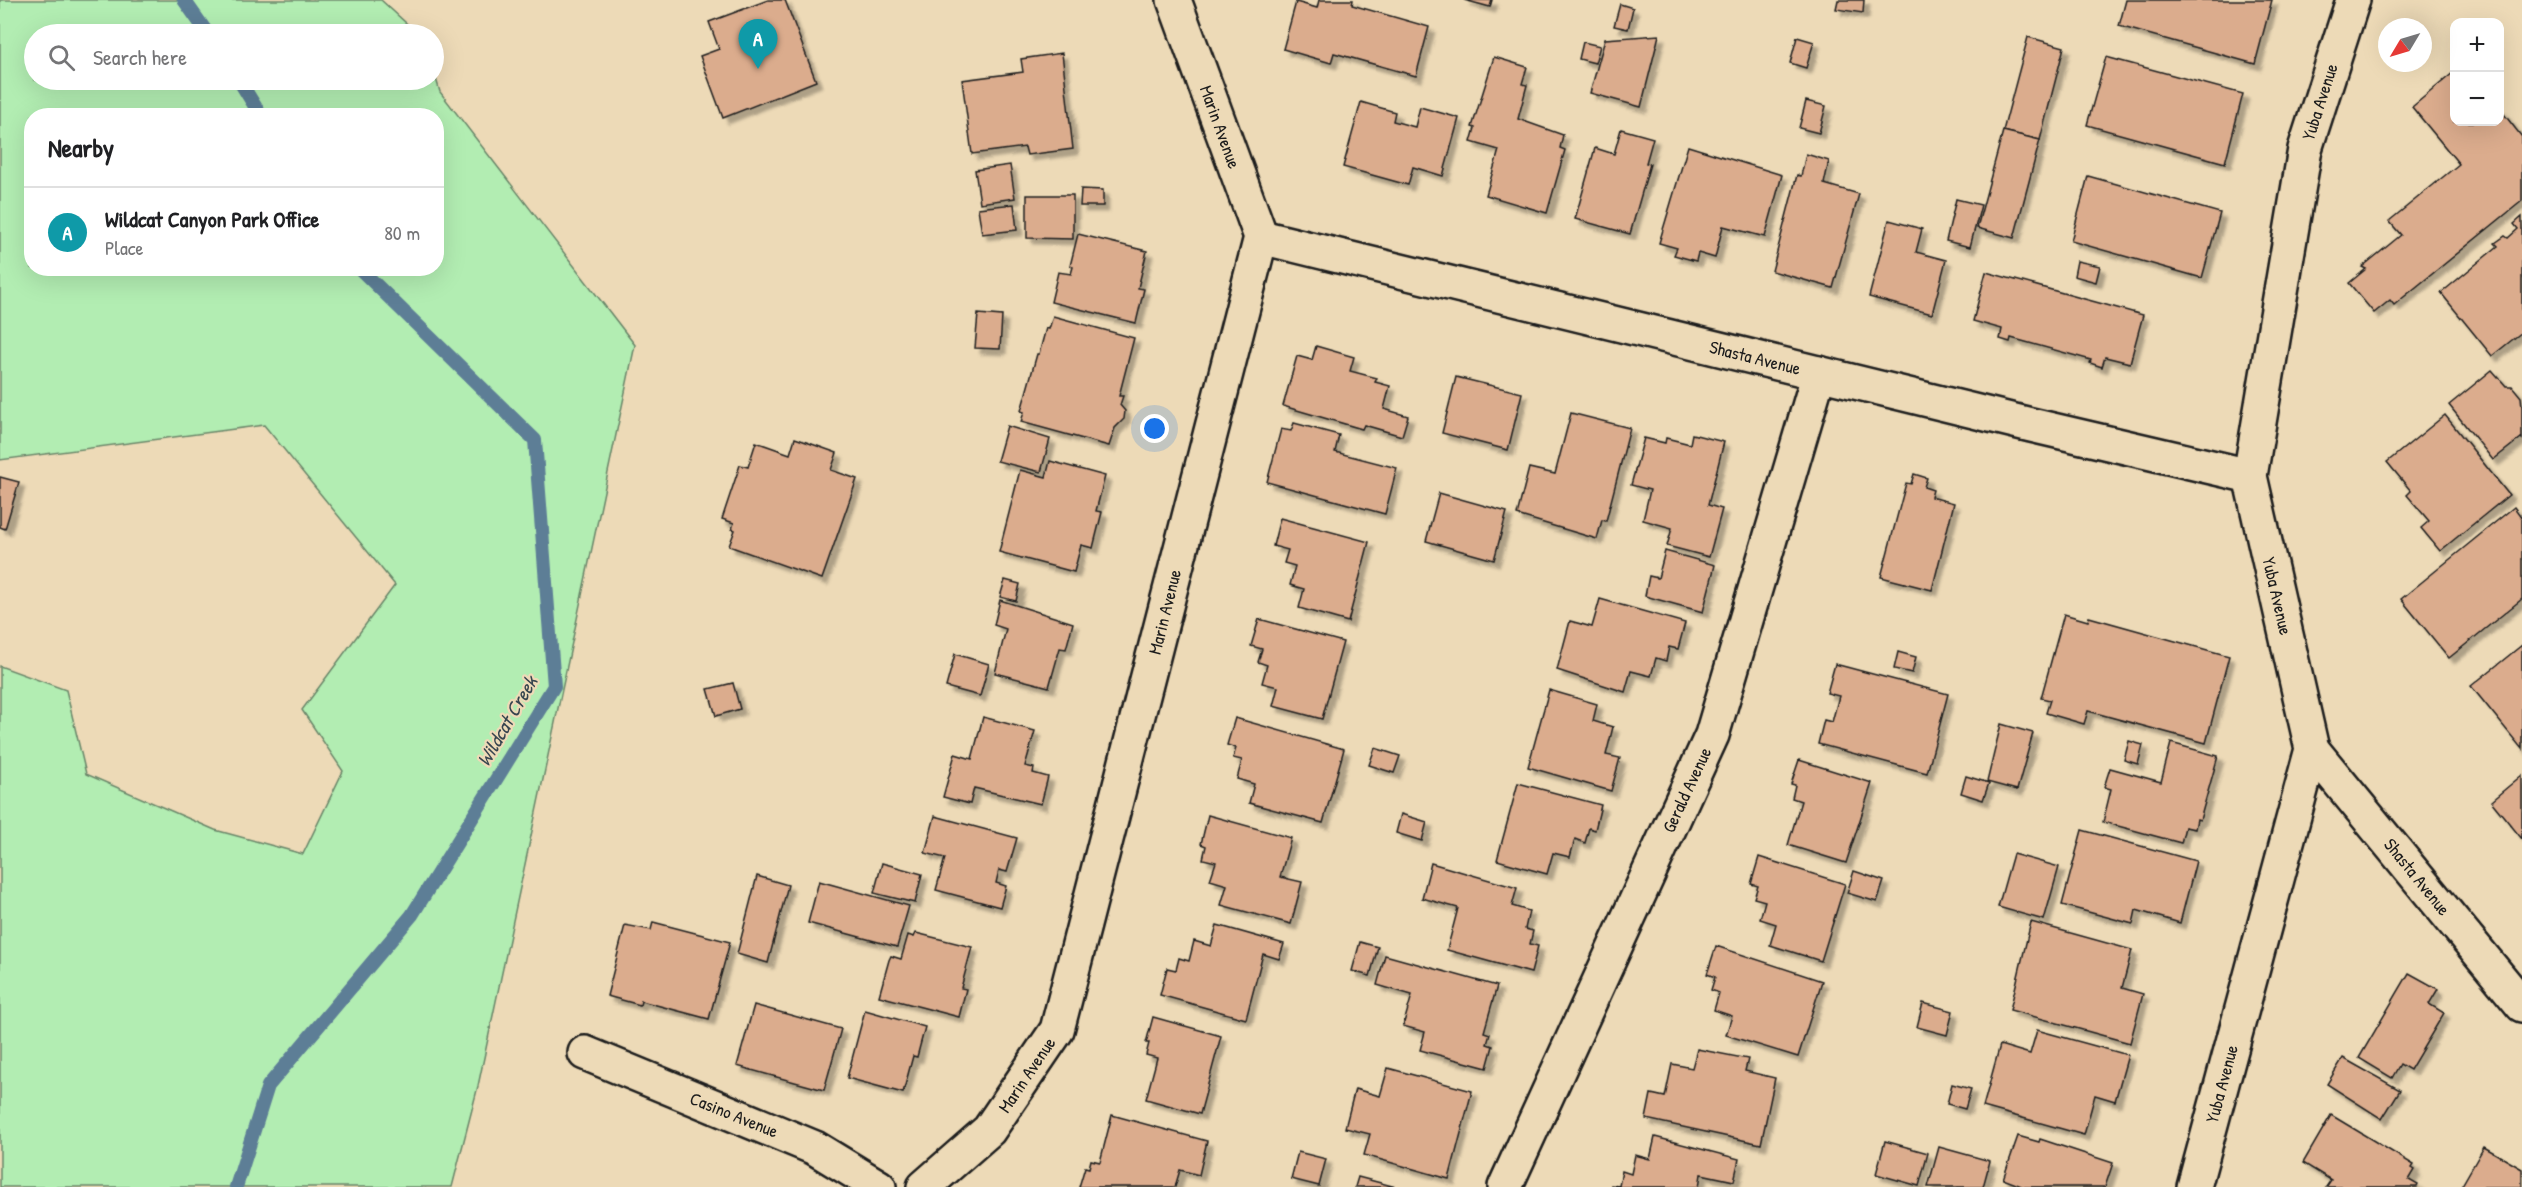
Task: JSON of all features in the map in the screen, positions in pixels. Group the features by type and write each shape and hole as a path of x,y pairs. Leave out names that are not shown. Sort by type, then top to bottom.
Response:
{"street":[{"name":"Marin Avenue","path":"924,1187 989,1130 1057,1030 1261,237 1174,0"},
{"name":"Yuba Avenue","path":"2194,1187 2312,750 2250,476 2305,149 2353,0"},
{"name":"Shasta Avenue","path":"1261,237 1819,374 2250,476"},
{"name":"Gerald Avenue","path":"1505,1187 1712,735 1819,374"},
{"name":"Shasta Avenue","path":"2312,750 2522,1005"},
{"name":"Casino Avenue","path":"585,1053 814,1148 879,1187"}],"green space":[{"path":"0,0 381,0 407,24 24,24 24,90 439,90 635,345 478,1086 452,1187 0,1187 0,666 66,690 86,774 215,830 303,854 343,771 302,710 395,585 264,425 0,460"}],"building":[{"path":"768,0 785,0 816,81 723,118 700,56 719,49 709,22"},
{"path":"1319,0 1353,0 1352,5 1429,27 1416,76 1334,53 1331,63 1283,49 1296,2 1317,8"},
{"path":"1464,0 1492,0 1490,7"},
{"path":"1838,0 1864,0 1863,13 1836,9"},
{"path":"2126,0 2272,0 2255,64 2119,26"},
{"path":"1620,4 1633,8 1628,29 1614,26"},
{"path":"1659,35 1641,107 1590,93 1605,39"},
{"path":"1797,37 1814,42 1806,68 1790,63"},
{"path":"2028,37 2064,47 2040,140 2003,131"},
{"path":"1583,42 1600,46 1595,63 1579,59"},
{"path":"1062,53 1073,149 1027,155 1025,147 972,154 962,80 1023,72 1021,59"},
{"path":"1494,57 1527,67 1522,84 1527,85 1518,119 1563,135 1560,148 1565,150 1547,213 1486,195 1499,150 1471,142 1475,128 1472,127"},
{"path":"2106,57 2243,94 2225,163 2087,125"},
{"path":"2450,75 2450,126 2504,126 2504,114 2522,137 2522,201 2394,305 2390,300 2374,313 2349,283 2366,269 2362,267 2401,235 2389,221 2459,164 2412,107"},
{"path":"1806,101 1826,106 1819,133 1799,128"},
{"path":"1361,102 1395,112 1393,121 1415,127 1420,107 1459,118 1443,176 1413,167 1408,185 1343,167"},
{"path":"1621,129 1653,138 1646,163 1650,164 1630,234 1575,219 1595,148 1614,154"},
{"path":"2003,131 2040,140 2014,238 1977,228"},
{"path":"1688,146 1782,175 1765,237 1723,226 1715,258 1698,253 1696,261 1674,255 1677,248 1659,243"},
{"path":"1806,154 1829,161 1824,184 1859,194 1833,288 1772,271 1797,175 1801,176"},
{"path":"1010,165 1015,198 980,203 975,170"},
{"path":"2088,176 2220,213 2202,278 2071,241"},
{"path":"1081,189 1103,190 1103,206 1080,206"},
{"path":"1027,195 1073,195 1073,239 1027,238"},
{"path":"1956,199 1981,205 1970,247 1946,241"},
{"path":"1014,204 1017,230 982,234 978,208"},
{"path":"2522,217 2522,332 2492,356 2441,293 2498,246 2495,243 2505,236 2508,238 2518,229 2514,224"},
{"path":"1889,220 1922,229 1916,252 1946,260 1932,314 1869,297"},
{"path":"1078,234 1147,251 1138,288 1144,289 1136,323 1051,302 1058,272 1071,274 1073,267 1070,266"},
{"path":"2077,261 2100,266 2096,282 2074,276"},
{"path":"1986,272 2143,315 2130,363 2105,357 2102,367 2090,363 2091,360 2011,338 2010,342 2000,339 2002,329 1973,321"},
{"path":"978,314 1002,316 1000,349 975,348"},
{"path":"1053,316 1134,338 1119,396 1123,396 1120,405 1125,411 1124,419 1115,428 1109,446 1021,422 1024,412 1021,411 1037,354 1039,354 1046,328 1049,329"},
{"path":"1316,346 1354,357 1350,371 1377,378 1375,382 1390,386 1384,409 1408,416 1402,436 1364,425 1362,429 1283,406 1297,356 1312,360"},
{"path":"2492,370 2506,386 2512,386 2521,397 2522,407 2522,439 2493,460 2449,405"},
{"path":"1456,377 1522,393 1508,450 1442,433"},
{"path":"1571,413 1630,428 1606,521 1602,520 1597,539 1517,515 1529,468 1555,474"},
{"path":"2445,415 2509,495 2440,551 2421,528 2429,521 2407,495 2411,491 2387,462"},
{"path":"1294,423 1339,435 1335,452 1397,468 1385,514 1267,482 1281,429 1291,431"},
{"path":"1007,426 1050,439 1041,472 997,461"},
{"path":"1692,434 1724,442 1708,505 1722,509 1709,557 1667,546 1672,528 1643,520 1650,490 1631,485 1644,438 1665,443 1666,438 1690,444"},
{"path":"795,438 837,453 831,470 857,479 822,579 729,546 735,530 732,529 734,523 722,519 740,465 748,467 756,442 790,454"},
{"path":"1050,461 1105,476 1096,511 1102,512 1093,548 1081,545 1074,572 999,552 1020,470 1046,477"},
{"path":"1914,474 1927,478 1924,487 1933,490 1931,497 1954,503 1932,590 1881,577 1906,483 1911,484"},
{"path":"0,477 19,482 5,529 0,527"},
{"path":"1439,493 1507,512 1494,560 1426,541"},
{"path":"2514,507 2522,518 2522,599 2449,658 2401,599"},
{"path":"1280,518 1369,542 1348,622 1299,608 1304,589 1290,585 1295,566 1284,563 1288,550 1273,546"},
{"path":"1665,551 1715,565 1703,612 1645,596 1649,576 1658,578"},
{"path":"1005,580 1020,584 1016,601 1000,597"},
{"path":"1600,599 1685,623 1678,649 1669,647 1666,661 1656,658 1651,676 1631,671 1625,692 1557,670 1570,621 1592,627"},
{"path":"1000,600 1073,623 1066,649 1060,648 1049,687 995,673 1006,629 994,625"},
{"path":"2064,614 2088,621 2089,617 2229,656 2206,743 2088,711 2084,724 2046,713 2050,700 2041,698"},
{"path":"1259,619 1343,642 1322,719 1273,706 1278,687 1262,683 1267,665 1258,662 1262,649 1251,646"},
{"path":"2522,645 2522,749 2471,686"},
{"path":"1898,652 1916,657 1912,673 1894,669"},
{"path":"955,654 989,664 980,696 946,687"},
{"path":"1835,664 1948,694 1927,773 1818,744 1824,720 1832,722 1839,696 1827,693"},
{"path":"733,683 740,709 716,716 708,689"},
{"path":"1549,690 1597,704 1593,721 1613,727 1606,755 1620,758 1611,791 1528,767"},
{"path":"983,717 1035,731 1025,766 1034,768 1033,773 1048,777 1041,804 974,788 970,804 943,797 955,754 972,759"},
{"path":"1235,718 1344,749 1323,823 1249,803 1254,784 1237,779 1242,760 1233,758 1236,748 1227,745"},
{"path":"2001,724 2033,733 2017,790 1987,782"},
{"path":"2129,741 2143,745 2138,764 2124,760"},
{"path":"2171,743 2218,756 2200,820 2197,819 2195,829 2185,827 2181,843 2103,822 2111,789 2104,787 2110,768 2161,782"},
{"path":"1375,748 1400,756 1394,773 1369,765"},
{"path":"1799,760 1872,783 1846,863 1788,845 1801,801 1792,798 1795,785 1791,784"},
{"path":"2522,775 2522,839 2491,801"},
{"path":"1966,776 1989,783 1983,800 1961,793"},
{"path":"1518,783 1601,805 1595,830 1589,828 1585,843 1575,839 1570,857 1553,853 1547,874 1497,860"},
{"path":"1401,814 1427,822 1422,841 1396,833"},
{"path":"1208,815 1291,838 1280,877 1302,882 1291,924 1221,905 1227,885 1210,880 1216,862 1203,859 1206,846 1201,844"},
{"path":"935,816 1017,838 1007,872 999,870 996,883 1006,886 1000,907 936,890 945,858 925,853"},
{"path":"2082,830 2196,861 2180,923 2136,910 2133,924 2062,905"},
{"path":"2013,854 2059,867 2044,920 1998,907"},
{"path":"1759,857 1845,884 1821,961 1770,945 1776,924 1760,919 1765,901 1754,898 1758,886 1751,884"},
{"path":"882,863 922,874 915,903 874,893"},
{"path":"1431,863 1517,888 1512,906 1529,911 1525,929 1533,931 1530,944 1538,946 1531,973 1447,950 1458,908 1422,898"},
{"path":"1854,871 1884,881 1877,902 1847,893"},
{"path":"757,876 788,885 768,963 737,954"},
{"path":"819,881 909,906 897,947 808,923"},
{"path":"653,922 730,942 709,1019 641,1001 640,1005 607,996 625,925 651,930"},
{"path":"2031,922 2132,950 2122,988 2143,994 2130,1043 2010,1010"},
{"path":"1217,925 1284,944 1279,959 1263,954 1246,1019 1160,995 1167,968 1176,970 1179,958 1189,961 1194,941 1211,946"},
{"path":"916,933 972,947 961,988 966,989 959,1017 879,996 891,956 901,959 908,935 914,937"},
{"path":"1360,942 1378,947 1370,976 1352,971"},
{"path":"1716,946 1822,981 1798,1057 1726,1035 1732,1016 1714,1010 1719,993 1711,990 1715,977 1707,974"},
{"path":"1385,955 1497,986 1484,1032 1490,1034 1487,1044 1493,1046 1487,1068 1420,1050 1425,1032 1403,1026 1412,995 1377,985"},
{"path":"2409,973 2438,989 2429,1004 2444,1013 2410,1070 2400,1064 2392,1078 2359,1058"},
{"path":"1923,1003 1953,1011 1947,1035 1917,1027"},
{"path":"754,1005 841,1029 824,1090 737,1066"},
{"path":"865,1010 925,1027 917,1057 913,1056 903,1093 847,1078"},
{"path":"1153,1017 1221,1036 1200,1114 1146,1099 1157,1058 1146,1055 1149,1043 1146,1043"},
{"path":"2037,1030 2128,1055 2115,1101 2095,1095 2084,1135 1983,1107 2000,1045 2030,1054"},
{"path":"1697,1049 1748,1059 1745,1071 1775,1078 1761,1144 1646,1119 1651,1094 1665,1097 1672,1064 1692,1068"},
{"path":"2343,1058 2400,1090 2382,1119 2327,1084"},
{"path":"1388,1068 1472,1091 1449,1179 1364,1155 1370,1134 1345,1128 1355,1089 1380,1096"},
{"path":"1952,1084 1971,1089 1965,1109 1947,1104"},
{"path":"1112,1115 1207,1141 1199,1175 1180,1170 1175,1187 1079,1187 1085,1167 1089,1168 1091,1160 1100,1162"},
{"path":"2331,1115 2414,1165 2412,1168 2415,1170 2409,1180 2418,1185 2417,1187 2326,1187 2331,1180 2303,1163"},
{"path":"2018,1136 2039,1142 2040,1139 2113,1163 2105,1187 2024,1187 2003,1179"},
{"path":"1655,1137 1739,1159 1734,1181 1701,1174 1699,1187 1611,1187 1611,1185 1619,1186 1622,1171 1631,1174 1635,1155 1650,1159"},
{"path":"1885,1141 1928,1153 1919,1186 1876,1174"},
{"path":"1939,1147 1990,1161 1983,1187 1928,1187"},
{"path":"2484,1147 2522,1169 2522,1187 2461,1187"},
{"path":"1298,1152 1326,1159 1319,1186 1291,1179"},
{"path":"1358,1177 1396,1187 1355,1187"}],"waterway":[{"name":"Wildcat Creek","path":"184,0 201,24"},
{"name":"Wildcat Creek","path":"245,90 256,108"},
{"name":"Wildcat Creek","path":"236,1187 268,1086 412,915 554,686 535,440 367,276"}],"place":[{"name":"Wildcat Canyon Park Office","path":"758,69"}]}
